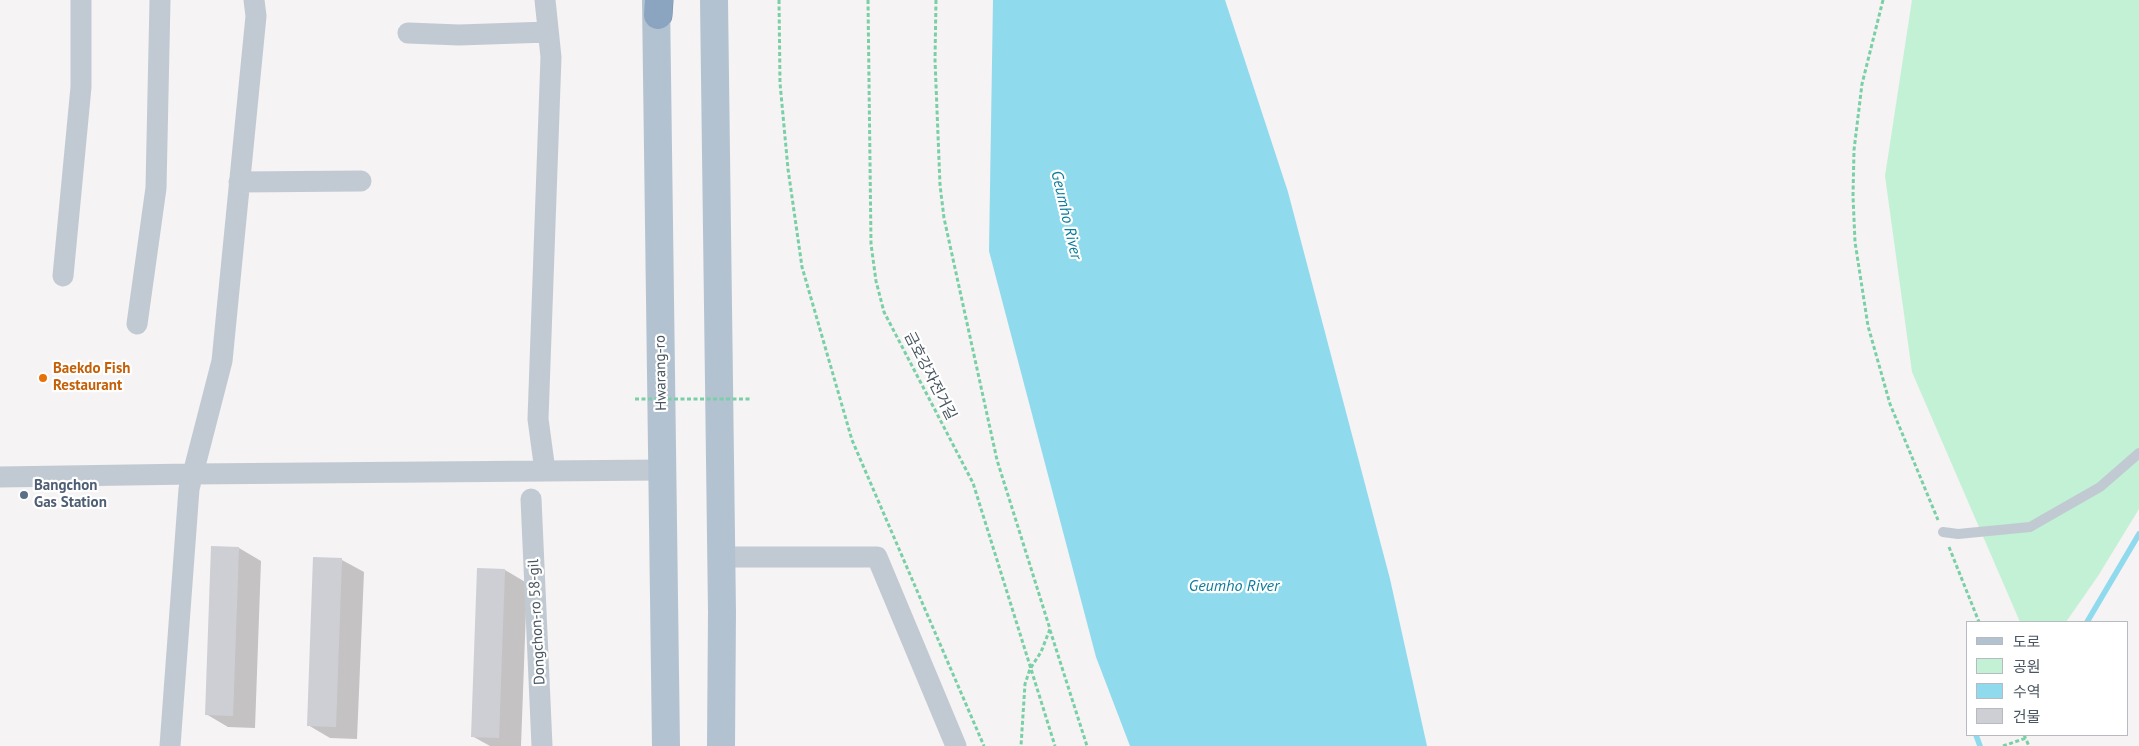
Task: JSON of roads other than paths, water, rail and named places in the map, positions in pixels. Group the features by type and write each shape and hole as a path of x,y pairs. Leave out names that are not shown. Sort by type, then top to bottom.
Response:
{"main road":[{"path":"714,0 721,557 721,746"},
{"name":"Hwarang-ro","path":"658,5 666,746"}],"street":[{"path":"63,276 81,87 81,0"},
{"path":"137,324 156,188 160,0"},
{"path":"170,746 190,489 222,360 256,16 254,0"},
{"path":"545,0 550,57 538,419 545,471"},
{"path":"408,32 459,35 548,32"},
{"path":"239,182 360,181"},
{"path":"0,477 662,470"},
{"name":"Dongchon-ro 58-gil","path":"531,499 542,746"},
{"path":"721,557 876,556 956,746"}],"lane":[{"path":"1943,532 1958,534 2030,527 2100,487 2139,454"}],"water":[{"name":"Geumho River","path":"993,0 1225,0 1288,192 1390,579 1427,746 1130,746 1096,657 989,251"}],"waterway":[{"path":"2088,621 2139,534"},
{"path":"1976,736 1980,746"}],"place":[{"name":"Baekdo Fish Restaurant","path":"43,378"},
{"name":"Bangchon Gas Station","path":"24,495"}]}
